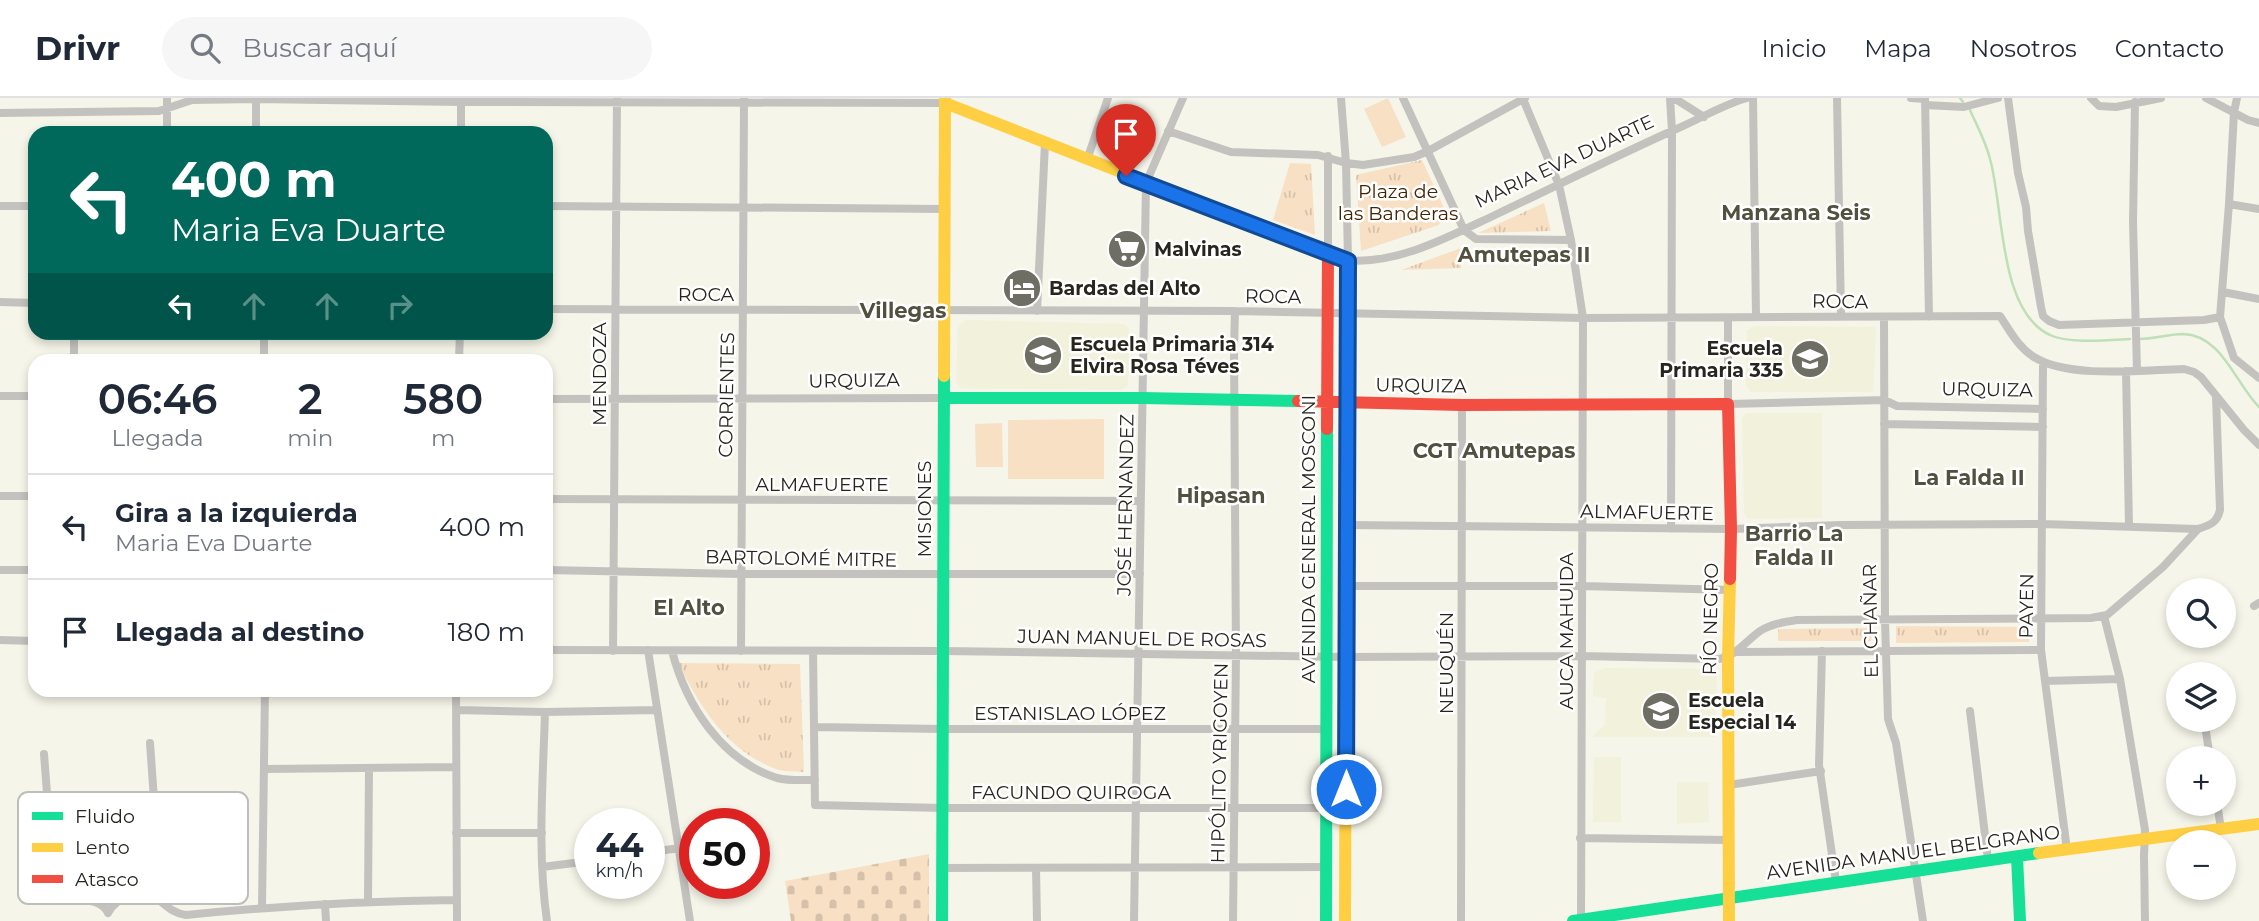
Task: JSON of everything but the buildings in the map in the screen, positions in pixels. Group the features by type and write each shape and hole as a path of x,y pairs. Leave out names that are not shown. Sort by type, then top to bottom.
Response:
{"street":[{"path":"167,98 167,126"},
{"path":"1087,160 1108,98"},
{"name":"JOSÉ HERNANDEZ","path":"1134,921 1138,808 1146,183 1183,98"},
{"name":"AVENIDA GENERAL MOSCONI","path":"1341,98 1346,163 1348,261 1345,921"},
{"path":"1403,98 1468,235 1476,239 1571,240"},
{"path":"1168,131 1230,152 1328,156 1346,163 1363,165 1414,157 1524,98"},
{"name":"AUCA MAHUIDA","path":"1524,98 1559,185 1583,318 1583,656 1579,921"},
{"path":"1672,98 1704,117"},
{"path":"1671,529 1672,98"},
{"name":"MARIA EVA DUARTE","path":"0,113 159,111 192,100 256,99 946,100 1146,183 1348,261 1364,262 1392,258 1414,251 1464,230 1747,98"},
{"path":"1753,98 1756,316"},
{"path":"1838,98 1841,316"},
{"path":"1911,98 1964,107 1998,98"},
{"path":"2008,98 2043,316 2059,325 2204,320 2220,317"},
{"path":"2091,98 2099,106 2116,107 2161,98"},
{"path":"2206,98 2259,123"},
{"path":"2237,98 2220,317 2234,358 2259,378"},
{"path":"256,99 256,126"},
{"path":"461,100 461,126"},
{"name":"MENDOZA","path":"613,651 617,100"},
{"name":"CORRIENTES","path":"741,651 744,100"},
{"name":"MISIONES","path":"942,921 946,100"},
{"path":"1925,101 1929,317"},
{"path":"2134,102 2133,222 2137,370"},
{"path":"1037,311 1045,143"},
{"name":"AVENIDA GENERAL MOSCONI","path":"1326,921 1328,156"},
{"path":"2229,204 2259,209"},
{"path":"0,206 28,206"},
{"path":"553,206 945,209"},
{"path":"2223,292 2259,299"},
{"path":"0,302 28,303"},
{"name":"ROCA","path":"553,309 1235,311 1583,318 2000,316 2018,344 2043,362"},
{"name":"HIPÓLITO YRIGOYEN","path":"1233,921 1237,655 1235,311"},
{"name":"RÍO NEGRO","path":"1728,318 1732,654 1728,785 1729,921"},
{"name":"EL CHAÑAR","path":"1884,318 1888,719 1896,743 1923,921"},
{"path":"2043,362 2062,368 2088,371 2184,369 2194,372 2259,445"},
{"name":"PAYEN","path":"2043,362 2041,650 2067,850"},
{"path":"2126,371 2129,526"},
{"path":"0,396 28,396"},
{"path":"1732,654 1762,629 1780,622 1797,620 2104,616 2163,567 2198,528 2211,525 2218,519 2220,510 2216,396"},
{"name":"URQUIZA","path":"553,399 1142,398 1462,405 1728,404 1884,400 1897,406 2043,409"},
{"name":"NEUQUÉN","path":"1461,921 1462,405"},
{"name":"URQUIZA","path":"1884,424 2043,427"},
{"path":"0,496 28,496"},
{"name":"ALMAFUERTE","path":"553,499 1140,501"},
{"name":"ALMAFUERTE","path":"1347,525 1731,529 2043,524 2198,528"},
{"path":"0,570 28,570"},
{"name":"BARTOLOMÉ MITRE","path":"553,570 943,575 1140,574"},
{"path":"1347,586 1582,586 1730,590"},
{"path":"2104,616 2120,679 2146,839 2145,921"},
{"path":"0,640 28,641"},
{"name":"JUAN MANUEL DE ROSAS","path":"553,650 1719,659 1732,654 1822,651 2041,650"},
{"path":"648,650 679,836"},
{"path":"672,651 677,670 692,701 707,726 724,746 757,769 777,778 815,780 813,651"},
{"path":"1822,651 1821,771 1836,882"},
{"path":"2045,681 2120,679"},
{"path":"262,907 265,697"},
{"path":"456,697 457,921"},
{"path":"456,710 657,710"},
{"path":"1970,711 1988,860"},
{"path":"545,712 542,867 547,921"},
{"name":"ESTANISLAO LÓPEZ","path":"814,727 1326,729"},
{"path":"150,743 153,792"},
{"path":"44,754 47,792"},
{"path":"265,769 456,767"},
{"path":"368,901 369,768"},
{"path":"1728,785 1821,771"},
{"name":"FACUNDO QUIROGA","path":"815,780 815,805 943,808 1326,808"},
{"path":"2219,816 2221,829"},
{"name":"AVENIDA MANUEL BELGRANO","path":"1579,921 1916,870 2259,824"},
{"path":"456,833 542,833"},
{"path":"1580,838 1728,840"},
{"path":"2017,857 2020,921"},
{"path":"542,867 574,862"},
{"path":"942,868 1326,867"},
{"path":"1036,868 1037,921"},
{"path":"687,899 690,921"},
{"path":"166,904 176,913 186,915 262,907 368,901 457,900"},
{"path":"98,904 105,907 108,917"},
{"path":"325,904 326,921"}],"shaded area":[{"name":"Escuela Primaria 314 Elvira Rosa Téves","path":"967,320 1123,324 1129,328 1128,385 1122,390 962,388 956,382 958,325"},
{"name":"Escuela Primaria 335","path":"1755,326 1876,327 1873,392 1751,392 1746,386 1747,331"},
{"path":"1746,413 1822,413 1822,518 1748,519 1744,512 1742,419"},
{"name":"Escuela Especial 14","path":"1605,668 1712,669 1717,674 1715,737 1592,737 1605,724 1606,698 1593,696 1594,673"},
{"path":"1594,757 1621,757 1621,822 1593,822"},
{"path":"1677,782 1708,782 1709,822 1677,824"}],"green space":[{"path":"1388,98 1406,137 1382,147 1364,109"},
{"name":"Plaza de las Banderas","path":"1422,160 1445,210 1439,225 1361,251 1356,175"},
{"path":"1290,163 1311,164 1315,235 1273,220"},
{"path":"1544,203 1551,231 1478,233"},
{"path":"1461,248 1461,268 1401,270"},
{"path":"1104,419 1104,479 1008,479 1008,420"},
{"path":"1002,423 1003,467 976,467 975,424"},
{"path":"1896,626 2030,627 2029,642 1896,643"},
{"path":"1872,628 1871,641 1778,641 1778,629"},
{"path":"678,663 800,664 804,772 776,769 758,761 729,739 706,711"},
{"path":"929,854 929,921 791,921 785,881"}],"waterway":[{"path":"1960,98 1963,102"},
{"path":"1970,110 1990,159 2012,282 2033,323 2050,335 2067,340 2130,339"},
{"path":"2140,339 2183,334 2208,342 2227,362 2259,407"}],"traffic: fast":[{"path":"942,921 944,376"},
{"path":"944,398 1298,401"},
{"path":"1326,921 1327,429"},
{"path":"1573,921 2039,853"},
{"path":"2017,857 2020,921"}],"traffic: slow":[{"path":"944,376 945,98"},
{"path":"945,103 1348,261 1348,353"},
{"path":"1729,921 1730,579"},
{"path":"1345,921 1346,621"},
{"path":"2039,853 2259,824"}],"traffic: jam":[{"path":"1327,429 1328,252"},
{"path":"1346,621 1348,353"},
{"path":"1298,401 1462,405 1728,404 1730,579"}],"place":[{"name":"Malvinas","path":"1127,249"},
{"name":"Bardas del Alto","path":"1022,288"},
{"name":"Escuela Primaria 314 Elvira Rosa Téves","path":"1043,355"},
{"name":"Escuela Primaria 335","path":"1810,359"},
{"name":"Escuela Especial 14","path":"1661,711"}],"district":[{"name":"Manzana Seis","path":"1796,213"},
{"name":"Amutepas II","path":"1524,255"},
{"name":"Villegas","path":"903,311"},
{"name":"CGT Amutepas","path":"1494,451"},
{"name":"La Falda II","path":"1969,478"},
{"name":"Hipasan","path":"1221,496"},
{"name":"Barrio La Falda II","path":"1794,546"},
{"name":"El Alto","path":"689,608"}],"route":[{"path":"1126,176 1348,261 1346,789"}]}
